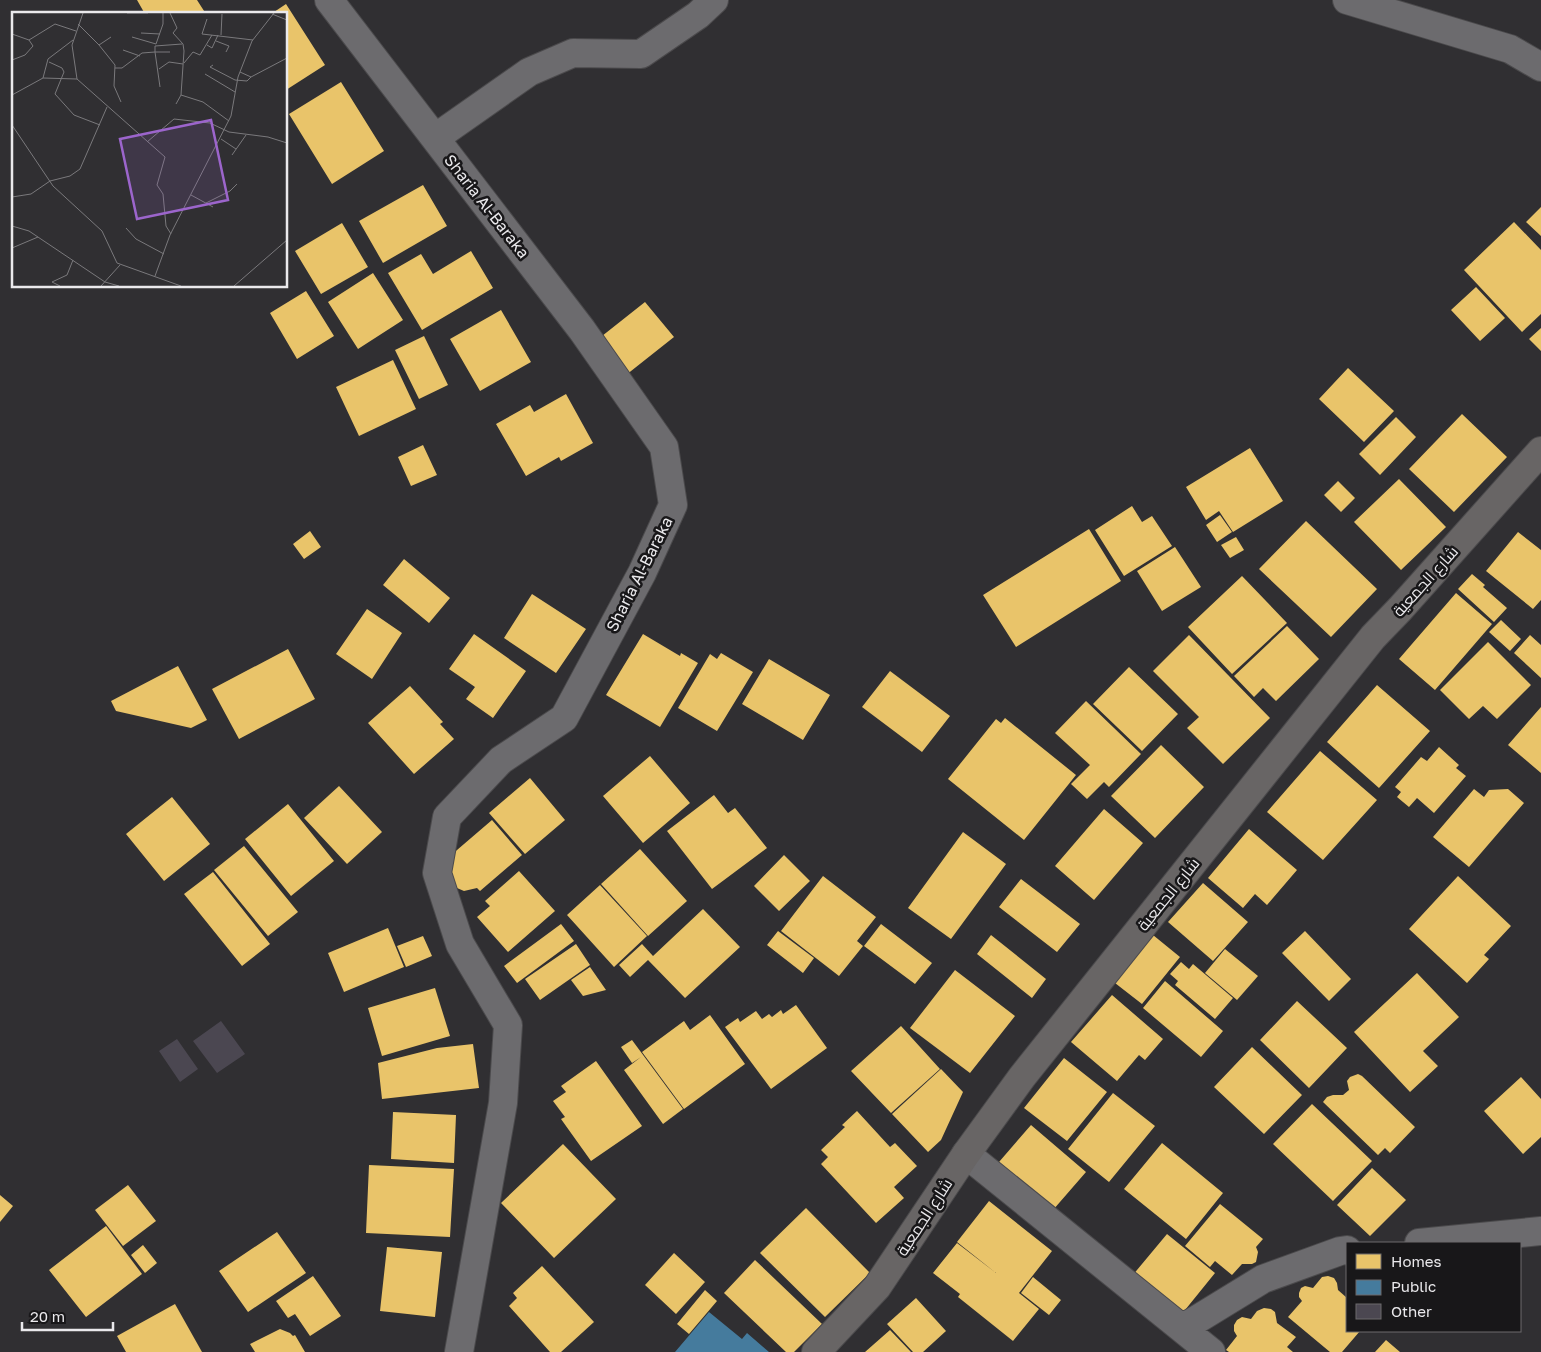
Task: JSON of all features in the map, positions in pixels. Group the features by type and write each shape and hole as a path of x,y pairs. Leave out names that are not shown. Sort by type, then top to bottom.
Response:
{"street":[{"name":"Sharia Al-Baraka","path":"329,0 582,330 664,447 673,505 642,573 564,718 502,760 447,817 437,873 460,944 508,1025 503,1103 459,1352"},
{"path":"435,138 529,72 573,53 641,54 698,15 714,0"},
{"path":"1347,0 1510,48 1541,67"},
{"name":"شارع الجمعية","path":"816,1352 877,1287 966,1154 1022,1077 1366,645 1541,451"},
{"path":"966,1154 1211,1352"},
{"path":"1428,1242 1541,1231"},
{"path":"1183,1328 1264,1279 1346,1250"}],"building: Homes":[{"path":"137,0 197,0 205,12 144,12"},
{"path":"286,4 325,65 288,89 288,12 274,12"},
{"path":"341,82 384,151 332,184 289,114"},
{"path":"423,185 447,226 383,263 359,221"},
{"path":"1541,207 1541,236 1526,222"},
{"path":"1514,222 1541,250 1541,314 1522,332 1464,270"},
{"path":"342,223 368,267 321,294 295,251"},
{"path":"471,251 493,288 422,330 388,273 421,254 433,274"},
{"path":"373,273 403,320 358,349 328,302"},
{"path":"1476,287 1505,318 1480,341 1451,310"},
{"path":"306,291 334,336 297,359 270,313"},
{"path":"645,302 674,337 626,375 597,340"},
{"path":"501,310 531,362 480,391 450,339"},
{"path":"1541,328 1541,351 1529,339"},
{"path":"424,336 448,385 419,399 395,350"},
{"path":"393,360 416,409 359,436 336,387"},
{"path":"1348,368 1394,411 1364,442 1319,399"},
{"path":"566,394 593,443 561,461 559,457 526,476 496,424 530,405 534,412"},
{"path":"1462,414 1507,457 1454,512 1409,469"},
{"path":"1396,417 1416,437 1380,475 1359,454"},
{"path":"423,445 437,475 411,486 398,457"},
{"path":"1250,448 1283,501 1233,532 1219,511 1206,520 1186,487"},
{"path":"1399,479 1446,527 1401,570 1354,522"},
{"path":"1338,481 1355,498 1341,512 1324,495"},
{"path":"1132,506 1142,522 1152,516 1172,546 1124,576 1095,530"},
{"path":"1220,515 1232,532 1217,542 1206,525"},
{"path":"1306,521 1377,589 1331,637 1259,569"},
{"path":"1089,529 1121,581 1016,647 983,595"},
{"path":"310,531 321,547 304,559 293,544"},
{"path":"1518,532 1541,550 1541,600 1533,609 1486,571"},
{"path":"1236,537 1244,550 1230,558 1221,545"},
{"path":"1175,547 1201,587 1162,611 1137,571"},
{"path":"404,559 450,598 429,623 383,585"},
{"path":"1472,574 1485,585 1483,587 1507,608 1494,622 1458,589"},
{"path":"1242,576 1287,623 1232,674 1188,627"},
{"path":"1456,593 1492,624 1435,690 1399,659"},
{"path":"532,594 586,629 556,673 504,638"},
{"path":"367,609 402,633 372,679 336,654"},
{"path":"1501,620 1521,639 1510,651 1489,632"},
{"path":"1287,626 1319,659 1276,701 1263,688 1254,697 1234,676"},
{"path":"474,634 526,671 493,718 466,699 475,687 449,669"},
{"path":"643,634 680,656 681,653 698,663 660,727 606,695"},
{"path":"1189,635 1270,718 1223,764 1187,728 1199,717 1153,671"},
{"path":"1530,635 1541,645 1541,678 1514,653"},
{"path":"1488,642 1531,685 1497,719 1483,706 1469,719 1440,690"},
{"path":"288,649 315,699 239,739 212,689"},
{"path":"721,653 753,672 717,731 678,708 710,654 717,659"},
{"path":"769,659 830,695 803,740 742,704"},
{"path":"178,666 207,720 191,728 116,711 111,701"},
{"path":"1129,667 1178,714 1142,751 1093,704"},
{"path":"890,671 950,716 922,752 862,707"},
{"path":"1377,685 1430,731 1379,788 1327,742"},
{"path":"410,686 443,722 440,724 454,739 414,774 368,723"},
{"path":"1086,701 1141,754 1109,787 1104,782 1087,799 1071,784 1090,765 1055,733"},
{"path":"1541,707 1541,773 1508,745"},
{"path":"1005,718 1076,775 1024,840 948,779 996,719 1001,723"},
{"path":"1161,745 1204,787 1155,838 1111,796"},
{"path":"1439,747 1459,765 1456,768 1466,776 1434,813 1417,798 1409,807 1397,797 1401,792 1395,787 1421,757 1427,761"},
{"path":"1320,751 1377,800 1323,860 1267,812"},
{"path":"650,756 690,803 643,843 603,796"},
{"path":"530,778 565,820 525,854 489,813"},
{"path":"339,786 382,832 347,864 304,818"},
{"path":"1474,789 1484,797 1489,790 1508,789 1524,803 1469,867 1433,837"},
{"path":"714,795 728,813 735,808 767,848 712,889 667,831"},
{"path":"172,797 210,844 164,881 126,834"},
{"path":"288,804 334,861 291,896 245,839"},
{"path":"1104,809 1143,843 1094,900 1055,866"},
{"path":"492,820 522,855 480,891 477,888 464,891 457,888 452,884 450,868 454,861 450,856"},
{"path":"1249,829 1297,870 1267,905 1255,894 1243,908 1208,878"},
{"path":"963,832 1006,864 951,939 908,908"},
{"path":"244,846 298,912 268,936 214,870"},
{"path":"640,849 687,901 648,936 601,884"},
{"path":"784,855 810,881 779,911 754,886"},
{"path":"519,871 555,911 508,952 477,917 490,906 485,901"},
{"path":"213,872 270,944 242,966 184,894"},
{"path":"823,876 876,917 857,941 863,946 839,976 781,931"},
{"path":"1458,876 1511,926 1484,955 1489,959 1467,983 1409,929"},
{"path":"1021,879 1080,924 1057,952 999,907"},
{"path":"1203,883 1248,922 1213,961 1168,922"},
{"path":"600,885 647,936 614,967 567,915"},
{"path":"703,909 740,947 685,998 648,960 630,977 619,965 642,944 653,956"},
{"path":"561,924 574,941 517,983 504,966"},
{"path":"881,924 932,963 915,984 864,946"},
{"path":"388,928 404,967 344,992 328,953"},
{"path":"778,931 814,958 803,973 767,945"},
{"path":"1305,931 1351,979 1329,1001 1282,953"},
{"path":"991,935 1046,979 1032,998 977,954"},
{"path":"1153,935 1180,957 1142,1004 1115,983"},
{"path":"423,936 432,956 406,967 397,946"},
{"path":"576,944 590,965 540,1000 525,979"},
{"path":"1225,949 1258,976 1237,1000 1205,973"},
{"path":"1181,962 1189,969 1193,964 1233,998 1215,1019 1175,985 1178,981 1170,974"},
{"path":"590,967 606,990 583,996 571,980"},
{"path":"955,970 1015,1016 970,1073 910,1028"},
{"path":"1417,973 1459,1017 1423,1051 1438,1066 1410,1092 1354,1032"},
{"path":"1165,981 1223,1031 1201,1057 1143,1008"},
{"path":"435,988 450,1036 382,1056 368,1008"},
{"path":"1112,995 1163,1039 1145,1060 1139,1055 1117,1081 1071,1042"},
{"path":"1297,1001 1347,1048 1309,1088 1260,1040"},
{"path":"796,1005 827,1048 771,1089 725,1027 738,1018 740,1022 756,1011 762,1019 769,1014 772,1017 781,1010 783,1014"},
{"path":"710,1015 745,1064 684,1109 642,1052 684,1021 690,1030"},
{"path":"901,1026 940,1069 891,1113 851,1071"},
{"path":"632,1040 683,1109 663,1124 624,1070 641,1057 632,1063 621,1047"},
{"path":"473,1044 479,1088 382,1099 378,1063 437,1048"},
{"path":"1252,1047 1302,1095 1264,1134 1214,1087"},
{"path":"1064,1058 1107,1092 1067,1141 1024,1108"},
{"path":"596,1061 642,1126 591,1161 561,1119 565,1117 553,1101 566,1092 561,1086"},
{"path":"941,1069 963,1092 941,1140 928,1152 892,1114"},
{"path":"1358,1074 1415,1127 1390,1153 1385,1148 1378,1155 1323,1102 1327,1097 1343,1095 1349,1090 1347,1081 1350,1077"},
{"path":"1521,1077 1541,1099 1541,1137 1523,1154 1484,1111"},
{"path":"1113,1093 1155,1126 1109,1182 1068,1149"},
{"path":"1312,1104 1372,1161 1333,1201 1273,1144"},
{"path":"857,1111 890,1147 895,1143 917,1166 894,1187 904,1198 876,1223 821,1164 828,1157 821,1150 845,1127 842,1125"},
{"path":"393,1112 456,1115 454,1163 391,1159"},
{"path":"1031,1125 1086,1172 1053,1210 999,1162"},
{"path":"1162,1143 1223,1193 1186,1239 1124,1189"},
{"path":"563,1144 616,1199 554,1258 501,1203"},
{"path":"369,1165 454,1169 450,1237 366,1233"},
{"path":"1372,1168 1406,1200 1370,1236 1337,1205"},
{"path":"128,1185 156,1221 123,1246 95,1210"},
{"path":"0,1195 13,1206 0,1222"},
{"path":"989,1201 1052,1251 1019,1293 1039,1309 1013,1341 958,1297 960,1294 933,1273 957,1243 996,1273 957,1242"},
{"path":"1220,1204 1263,1239 1256,1247 1258,1252 1256,1262 1242,1264 1232,1275 1215,1261 1210,1267 1185,1246"},
{"path":"806,1208 870,1273 825,1317 760,1253"},
{"path":"106,1226 142,1274 86,1317 49,1270"},
{"path":"277,1232 306,1273 248,1312 219,1271"},
{"path":"1167,1234 1215,1273 1181,1315 1132,1276"},
{"path":"143,1245 157,1263 145,1273 131,1255"},
{"path":"387,1247 442,1252 435,1317 380,1311"},
{"path":"674,1253 705,1282 676,1314 645,1285"},
{"path":"755,1260 822,1324 794,1352 786,1352 724,1293"},
{"path":"542,1266 594,1322 561,1352 550,1352 509,1306 517,1298 513,1293"},
{"path":"313,1276 341,1316 310,1336 295,1314 288,1318 276,1301"},
{"path":"1033,1277 1061,1300 1049,1315 1021,1293"},
{"path":"1322,1277 1334,1278 1338,1290 1346,1297 1346,1332 1359,1332 1342,1352 1330,1352 1288,1317 1302,1301 1299,1297 1301,1288 1305,1286 1313,1288"},
{"path":"705,1290 717,1301 689,1334 677,1324"},
{"path":"916,1298 946,1331 923,1352 913,1352 887,1324"},
{"path":"175,1304 202,1352 126,1352 117,1336"},
{"path":"1264,1308 1275,1312 1277,1323 1296,1337 1287,1347 1293,1352 1229,1352 1226,1350 1237,1336 1234,1331 1234,1325 1237,1320 1242,1317 1251,1319 1257,1311"},
{"path":"280,1329 293,1336 295,1335 305,1352 255,1352 250,1344"},
{"path":"890,1330 911,1352 865,1352"},
{"path":"1386,1340 1400,1352 1375,1352"}],"building: Public":[{"path":"709,1312 742,1339 747,1333 769,1352 675,1352"}],"building: Other":[{"path":"221,1021 245,1054 217,1073 193,1041"},
{"path":"177,1039 198,1069 180,1082 159,1051"}]}
